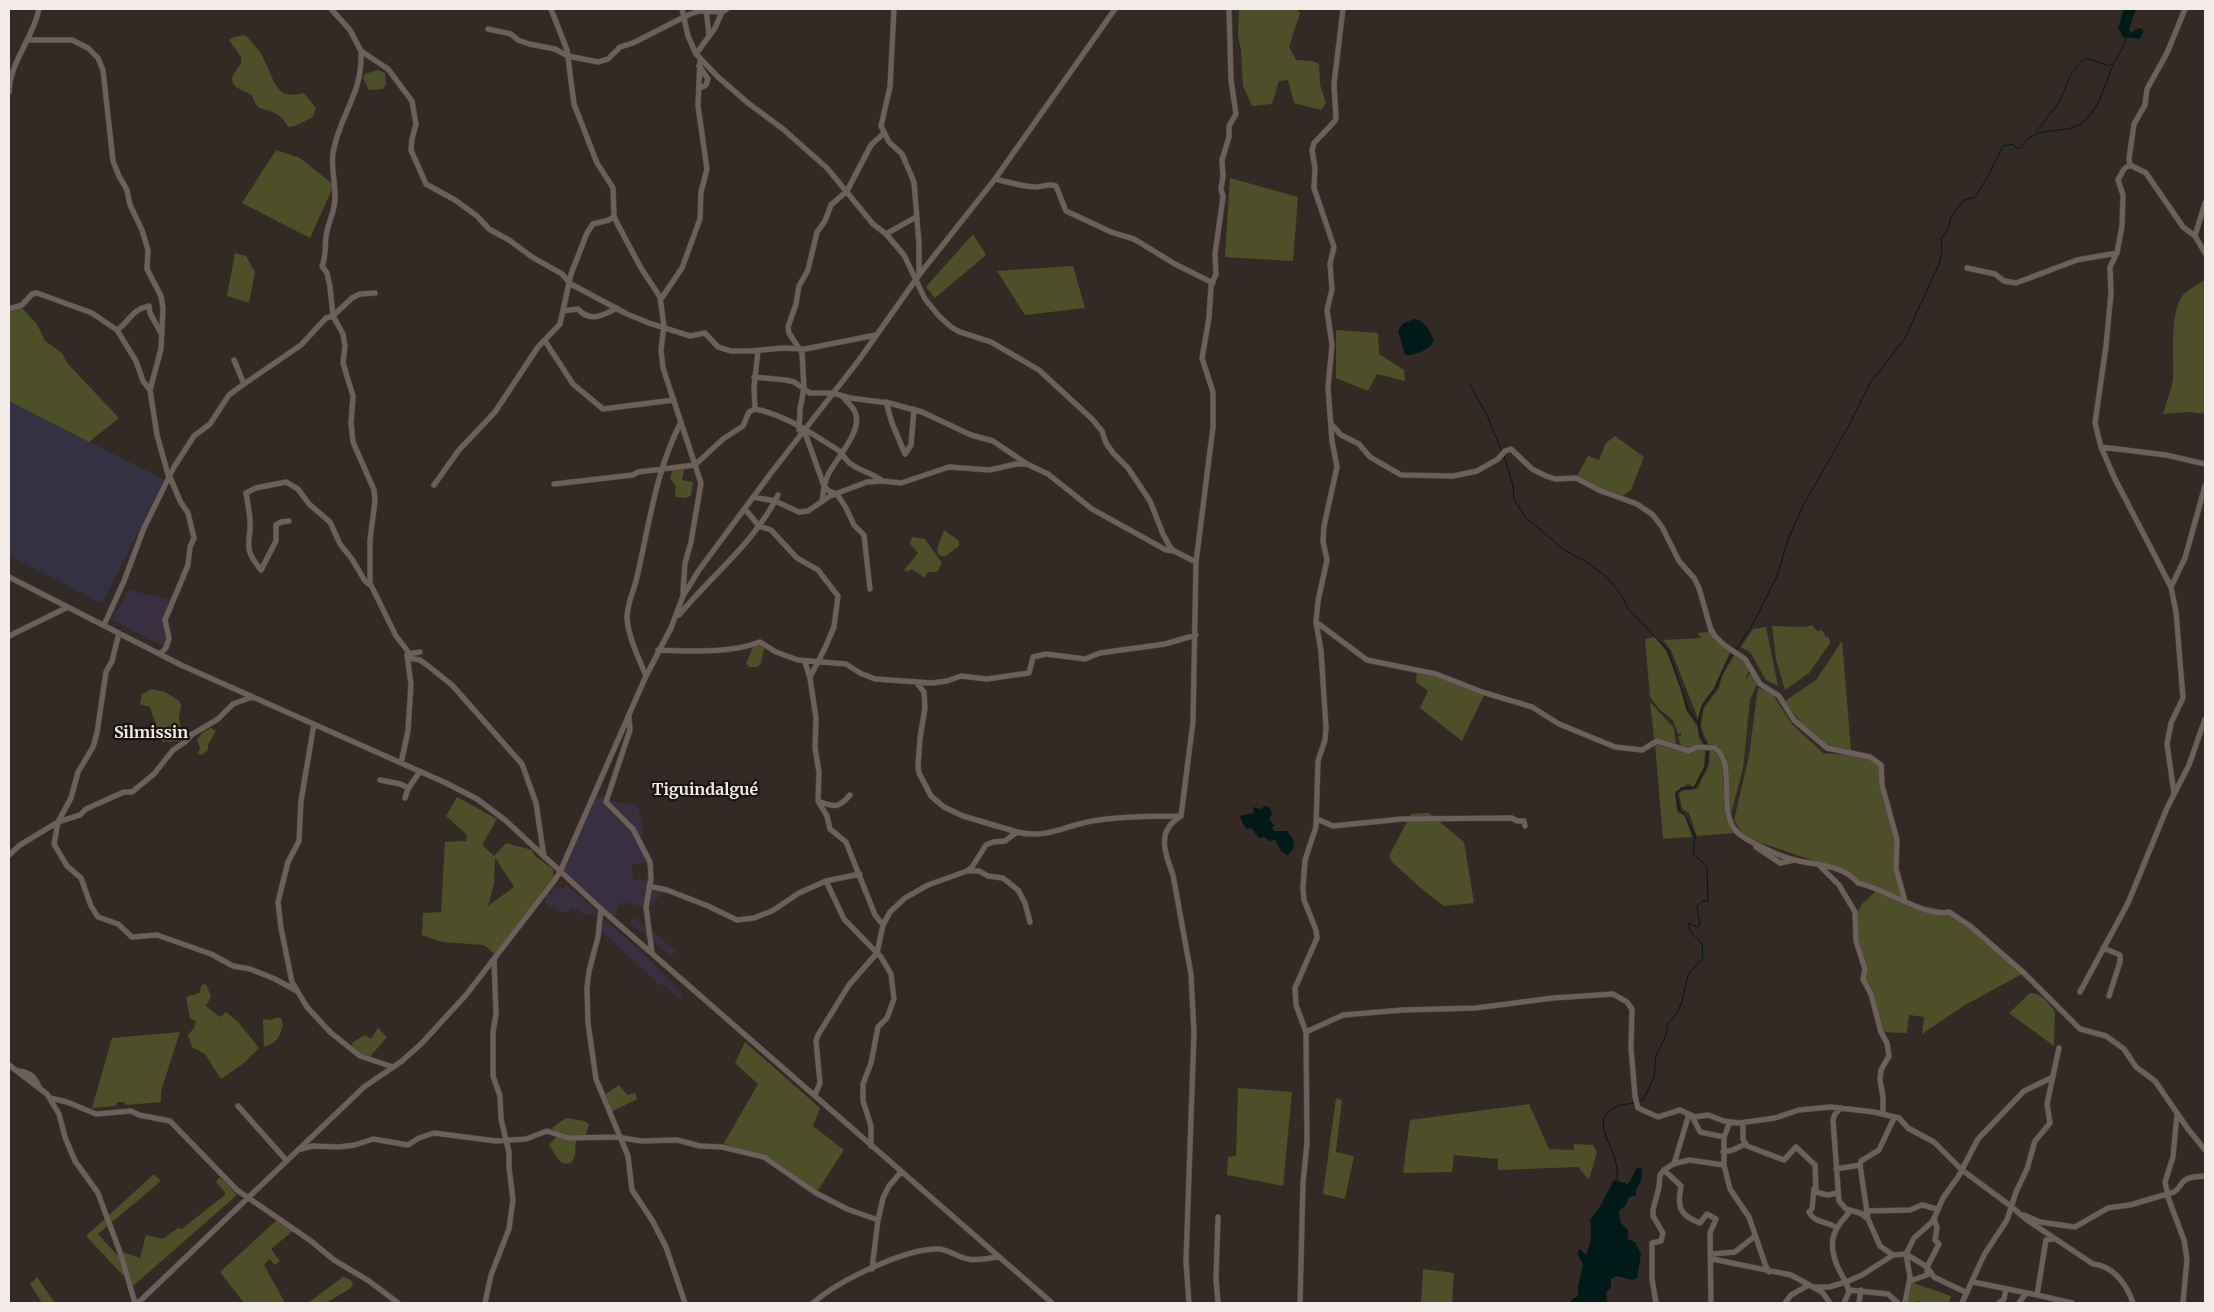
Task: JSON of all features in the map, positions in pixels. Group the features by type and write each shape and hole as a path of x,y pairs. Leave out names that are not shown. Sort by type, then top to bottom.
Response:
{"street":[{"path":"9,92 13,67 36,24 39,9"},
{"path":"331,9 350,30 361,51 361,77 338,133 333,152 334,212 326,232 322,266 327,273 333,316 343,334 345,346 343,363 353,396 351,423 353,442 374,490 375,501 370,540 370,584 409,658 420,660 452,685 522,764 536,803 544,857"},
{"path":"551,9 568,56 574,104 596,163 611,182 614,216 641,268 661,299 664,326 661,358 701,483 691,542 685,563 683,596"},
{"path":"682,9 691,46 700,59 748,103 783,129 808,151 847,191 870,220 886,234 904,255 918,277 925,299 951,327 960,332 991,342 1039,370 1102,431 1106,443 1134,476 1150,501 1163,534 1174,551"},
{"path":"894,9 890,87 881,121 884,133 902,154 914,182 920,244 918,277"},
{"path":"9,1066 50,1098 59,1114 65,1137 75,1161 98,1192 136,1303 364,1088 422,1043 462,999 560,872 646,676 674,621 683,596 699,570 798,438 802,429 833,393 918,277 995,179 1115,9"},
{"path":"1189,1303 1186,1261 1194,1034 1187,947 1173,875 1167,860 1165,847 1166,833 1169,826 1181,816 1193,722 1196,562 1213,432 1213,392 1202,358 1216,274 1215,254 1223,197 1221,189 1223,177 1222,160 1229,138 1228,126 1236,114 1231,80 1229,9"},
{"path":"1300,1303 1303,1183 1307,1143 1306,1032 1296,1005 1295,988 1317,938 1303,894 1305,860 1311,846 1317,819 1318,761 1325,740 1326,728 1321,651 1316,622 1318,601 1326,566 1324,526 1337,467 1332,441 1328,388 1332,345 1328,310 1332,289 1330,264 1334,247 1314,188 1315,168 1312,150 1314,143 1335,121 1336,117 1335,76 1343,9"},
{"path":"2130,165 2129,159 2134,124 2145,105 2147,89 2167,53 2185,9"},
{"path":"706,10 709,35"},
{"path":"488,29 511,34 518,40 528,44 555,49 568,56 592,62 601,62 608,59 620,47 633,44 700,11 724,10 715,28 696,54"},
{"path":"28,40 72,40 88,48 102,64 114,160 119,176 127,190 130,205 142,230 148,250 147,269 160,296 163,308 161,349 150,390 157,435 169,477 188,513 194,538 190,547 188,565 165,620 170,638 166,648 160,654"},
{"path":"361,51 388,69 412,101 416,124 411,150 426,184 455,200 489,229 562,274 569,282 649,323 664,326 690,336 705,333 718,347 731,351 800,349 876,335"},
{"path":"661,299 675,280 685,261 700,219 701,192 707,169 698,106 700,59"},
{"path":"870,589 864,535 854,525 837,494 829,491 824,486 802,429 800,409 804,388 802,354 789,334 788,327 799,286 808,270 817,232 824,222 830,205 847,191 871,145 884,133"},
{"path":"2130,165 2146,173 2183,227 2195,236 2205,252"},
{"path":"2130,165 2124,169 2118,180 2122,195 2122,226 2117,253 2110,267 2111,293 2108,328 2095,423 2101,447 2127,505 2171,587 2176,612 2183,698 2170,723 2167,744 2174,793"},
{"path":"995,179 1027,186 1055,185 1066,211 1111,232 1134,239 1213,283"},
{"path":"2195,236 2205,204"},
{"path":"434,485 460,450 495,412 531,357 560,324 569,282 589,228 593,224 609,220 614,216"},
{"path":"886,234 916,217"},
{"path":"1967,268 1994,274 2004,281 2016,283 2077,260 2117,253"},
{"path":"9,309 22,305 32,294 41,293 92,313 117,330 136,361 143,381 150,390"},
{"path":"104,625 124,581 144,528 169,477 194,436 210,424 229,395 301,345 326,318 333,316 352,298 360,294 375,293"},
{"path":"117,330 136,309 149,306 150,313 162,335"},
{"path":"563,311 578,310 585,315 595,317 617,308"},
{"path":"545,341 573,384 603,409 674,400"},
{"path":"755,409 754,377 758,351"},
{"path":"234,360 244,384"},
{"path":"754,377 786,380 804,388 810,393 833,393 914,409 971,435 993,441 1027,464 1048,474 1073,495 1111,520 1166,550 1174,551 1196,562"},
{"path":"822,502 828,474 843,454 853,432 856,415 841,396"},
{"path":"886,402 892,423 905,454 911,445 914,409"},
{"path":"554,484 696,465 723,439 743,426 749,412 755,409 779,415 843,454 850,464 873,474 882,481"},
{"path":"646,676 629,629 627,614 662,470 671,443 681,422"},
{"path":"1332,426 1342,435 1359,444 1370,457 1401,475 1453,476 1477,471 1511,449 1532,468 1546,476 1556,479 1576,478 1601,491 1621,497 1646,509 1662,527 1678,561 1694,578 1699,588 1711,630 1719,641 1745,659 1760,684 1779,696 1794,720 1821,745 1870,757 1881,765 1882,785 1897,840 1896,869 1905,901"},
{"path":"2101,447 2166,455 2205,464"},
{"path":"754,498 775,501 799,512 808,511 830,496 867,482 907,482 949,467 990,470 1016,464 1027,464"},
{"path":"289,521 276,525 276,541 261,570 255,564 248,550 247,536 250,529 246,493 256,488 286,482 298,489 309,504 330,522 340,544 352,559 365,581 370,584"},
{"path":"2171,587 2185,558 2205,486"},
{"path":"674,621 702,587 732,559 759,526 778,495"},
{"path":"745,510 759,526 772,530 797,558 818,570 838,596 834,627 826,648 816,663 810,678"},
{"path":"9,577 160,654 477,799 504,820 601,909 1052,1303"},
{"path":"9,636 68,607"},
{"path":"1316,622 1367,660 1436,674 1482,692 1532,707 1559,724 1615,747 1642,750 1657,741 1689,751 1697,746 1715,748 1724,758 1728,786 1728,813 1734,829 1744,837 1795,860 1818,864 1852,874 1858,883 1869,884 1876,891 1890,893 1916,906 1942,914 1949,912 1970,926 2028,978 2080,1029 2106,1036 2124,1049 2136,1067 2155,1081 2177,1114 2205,1150"},
{"path":"119,633 112,661 106,672 100,718 95,739 78,772 71,798 58,822 54,844 67,866 81,878 91,906 98,917 118,924 132,937 158,935 210,954 233,966 250,968 275,979 297,992"},
{"path":"658,650 707,652 748,647 760,642 776,652 805,662 844,664 875,679 940,682 961,676 987,679 1029,673 1031,661 1036,655 1046,654 1086,659 1100,653 1165,644 1196,635"},
{"path":"407,652 420,652"},
{"path":"401,764 408,731 411,684 407,652"},
{"path":"805,662 810,678 816,718 815,748 819,772 818,801 827,816 830,829 846,842 875,915 883,925"},
{"path":"916,682 924,692 925,708 920,738 919,773 931,796 944,807 963,816 1030,835 1049,834 1097,820 1181,816"},
{"path":"9,854 20,844 58,822 80,815 86,809 124,792 132,792 154,774 172,750 185,742 191,735 218,719 234,704 252,697"},
{"path":"629,717 630,730 606,802 639,837 650,862 646,907 652,953"},
{"path":"2080,992 2128,903 2174,793 2189,765 2205,718"},
{"path":"314,724 301,801 299,841 288,862 278,902 289,970 297,992 307,1007 330,1032 360,1056 393,1067"},
{"path":"405,798 409,788 420,772"},
{"path":"380,780 409,788"},
{"path":"818,801 832,806 840,805 850,795"},
{"path":"1317,819 1333,826 1402,819 1512,818 1517,821 1524,821 1524,826"},
{"path":"816,1095 820,1083 816,1041 818,1035 849,985 877,953 883,925 890,912 905,898 932,882 967,871 972,867 986,845 1005,841 1017,832"},
{"path":"1756,847 1780,863 1795,860"},
{"path":"1818,864 1839,885 1855,912 1856,941 1865,969 1863,979 1871,994 1881,1032 1887,1043 1889,1056 1881,1070 1883,1114"},
{"path":"967,871 1003,878 1014,885 1025,903 1030,922"},
{"path":"649,886 667,890 737,920 754,918 772,911 800,893 826,881 860,874"},
{"path":"826,881 844,919 877,953 892,974 894,999 887,1018 878,1027 863,1084 864,1101 871,1126 871,1146"},
{"path":"601,909 598,937 589,971 588,1023 597,1082 630,1166 632,1190 652,1220 666,1247 685,1303"},
{"path":"2103,948 2120,955 2120,962 2109,996"},
{"path":"485,1303 491,1275 506,1239 513,1200 506,1139 501,1119 500,1096 493,1076 493,1032 496,1014 494,959"},
{"path":"1306,1032 1343,1015 1402,1010 1476,1008 1553,998 1613,994 1627,1002 1632,1009 1631,1048 1638,1107 1658,1117 1680,1110 1698,1118 1708,1115 1730,1122 1743,1123 1775,1118 1799,1110 1826,1107 1883,1114 1899,1118 1908,1128 1934,1142 1962,1170 2028,1218 2032,1217 2040,1222 2075,1226 2108,1208 2130,1205 2168,1193 2178,1189 2183,1181 2193,1177 2205,1176"},
{"path":"1964,1303 1984,1255 2013,1207 2016,1192 2028,1170 2035,1141 2050,1123 2047,1104 2059,1048"},
{"path":"1905,1303 1910,1281 1906,1254 1914,1238 1934,1218 1937,1209 1962,1170 1978,1139 2024,1091 2053,1077"},
{"path":"50,1098 67,1102 96,1114 131,1111 146,1117 170,1121 237,1190 311,1241 334,1260 369,1281 398,1303"},
{"path":"238,1106 287,1161"},
{"path":"1841,1108 1835,1114 1833,1120 1838,1193 1842,1206 1850,1211 1860,1212 1868,1219"},
{"path":"2177,1114 2173,1157 2165,1182 2168,1200 2182,1233 2187,1259 2183,1303"},
{"path":"1691,1115 1700,1132 1724,1137"},
{"path":"1674,1164 1691,1115"},
{"path":"1836,1170 1860,1165 1866,1158 1879,1150 1887,1129 1894,1118"},
{"path":"1730,1122 1724,1137 1724,1165 1733,1196 1745,1210 1764,1264 1769,1272"},
{"path":"1743,1123 1745,1144 1752,1149 1784,1160 1796,1147 1815,1165 1816,1192 1827,1195 1838,1193"},
{"path":"296,1152 313,1146 339,1147 355,1145 373,1139 390,1140 408,1145 419,1138 434,1133 487,1141 526,1139 543,1131 568,1138 620,1138 641,1141 677,1140 764,1157 816,1193 847,1209 878,1220"},
{"path":"1724,1152 1745,1144"},
{"path":"1656,1303 1652,1279 1652,1243 1661,1242 1663,1233 1653,1216 1653,1210 1660,1175 1674,1164 1696,1160 1724,1165"},
{"path":"1860,1165 1868,1219 1880,1246 1893,1255"},
{"path":"1664,1170 1681,1186 1678,1196 1679,1205 1685,1214 1700,1223 1707,1214 1716,1218 1710,1233 1712,1257 1711,1303"},
{"path":"872,1269 878,1220 886,1191 901,1172"},
{"path":"1816,1178 1812,1209 1808,1212 1817,1221 1826,1221 1837,1228"},
{"path":"1866,1210 1910,1210 1922,1205 1937,1209"},
{"path":"2013,1207 2054,1239 2092,1264 2097,1264 2120,1277 2133,1303"},
{"path":"1844,1303 1849,1290 1834,1262 1834,1236 1837,1228 1850,1211"},
{"path":"1218,1217 1216,1279 1218,1303"},
{"path":"1910,1281 1927,1275 1927,1268 1939,1244 1935,1240 1937,1228 1934,1218"},
{"path":"1712,1257 1735,1252 1755,1236"},
{"path":"2036,1295 2046,1240 2054,1239"},
{"path":"813,1303 823,1294 844,1282 909,1253 929,1249 945,1250 972,1260 998,1257"},
{"path":"1785,1303 1791,1295 1812,1286 1829,1287 1846,1282 1862,1275 1893,1255 1906,1254 1927,1268 1934,1277 1968,1293"},
{"path":"1712,1257 1769,1272 1791,1275 1825,1295 1830,1303"},
{"path":"1973,1282 2026,1292 2048,1301 2061,1299 2072,1303"},
{"path":"1999,1303 2000,1300 2004,1299 2006,1289"},
{"path":"1849,1290 1890,1294 1898,1303"},
{"path":"1859,1303 1861,1290"},
{"path":"2019,1303 2026,1292"}],"shaded area":[{"path":"9,401 165,480 102,603 9,556"},
{"path":"129,590 172,600 163,621 169,638 164,646 112,620"},
{"path":"593,794 611,801 638,805 644,834 639,837 650,862 632,864 633,880 651,879 649,886 660,886 661,893 654,903 646,907 622,902 613,919 560,872"},
{"path":"558,885 563,889 566,885 597,911 597,915 584,915 579,910 571,908 568,912 558,911 545,903 546,897"},
{"path":"634,917 676,951 671,956 630,923"},
{"path":"603,918 646,956 684,995 680,1000 663,984 660,986 602,931 600,928"}],"green space":[{"path":"1239,9 1297,9 1300,13 1289,47 1296,60 1313,61 1319,64 1320,85 1326,103 1321,110 1294,103 1288,80 1279,81 1272,104 1252,106 1243,86 1241,50 1238,36"},
{"path":"245,35 260,53 277,87 287,94 304,93 316,108 313,117 289,127 277,114 256,105 252,95 233,83 233,76 241,64 241,57 229,40"},
{"path":"378,70 385,73 386,85 383,89 369,90 363,78 365,74"},
{"path":"276,150 300,158 334,185 310,238 242,203"},
{"path":"1230,178 1298,197 1293,261 1225,257"},
{"path":"973,234 986,255 935,298 926,287"},
{"path":"235,253 246,256 255,272 249,303 227,296"},
{"path":"1073,266 1085,308 1025,315 997,271"},
{"path":"2205,280 2205,414 2188,412 2163,414 2173,381 2173,332 2177,309 2185,293"},
{"path":"21,307 37,324 45,341 62,353 67,363 119,418 89,442 9,401 9,313"},
{"path":"1336,330 1378,333 1379,354 1404,370 1405,381 1377,374 1368,391 1336,378"},
{"path":"1615,436 1644,457 1631,490 1621,497 1576,478 1588,456 1599,460 1606,443"},
{"path":"685,467 682,480 693,482 691,496 684,498 675,497 676,486 670,478 673,469"},
{"path":"944,530 959,541 959,546 944,557 938,554 937,549"},
{"path":"912,537 925,539 942,563 937,572 928,572 925,578 912,569 907,572 904,570 918,553 910,544"},
{"path":"1812,625 1817,631 1822,630 1826,637 1829,637 1830,643 1809,673 1785,690 1776,659 1772,626 1805,627"},
{"path":"1766,627 1778,686 1766,680 1750,652 1741,647 1753,629"},
{"path":"1710,632 1731,651 1713,689 1702,704 1698,719 1671,650 1663,640 1701,638 1697,633"},
{"path":"1655,637 1666,651 1681,688 1686,710 1697,726 1699,738 1703,745 1696,744 1691,749 1681,746 1678,736 1681,736 1681,732 1678,734 1673,720 1659,709 1650,697 1645,639"},
{"path":"1842,641 1851,750 1826,746 1804,726 1785,701 1816,680"},
{"path":"754,645 765,645 761,663 757,667 749,667 746,663"},
{"path":"1735,654 1744,661 1749,669 1745,683 1750,672 1757,684 1750,700 1743,769 1731,814 1726,757 1718,746 1709,745 1701,725 1704,708 1719,688 1722,676"},
{"path":"1417,671 1436,674 1485,693 1462,741 1420,708 1428,691 1416,682"},
{"path":"1758,688 1771,692 1792,724 1823,753 1870,757 1881,765 1882,785 1897,840 1895,862 1905,901 1944,910 1968,923 2024,973 1965,1005 1922,1034 1924,1017 1909,1015 1907,1033 1881,1032 1871,994 1863,979 1865,969 1858,951 1856,915 1862,904 1876,891 1829,866 1744,837 1734,820 1749,756"},
{"path":"152,689 165,692 179,701 181,705 179,718 183,741 162,742 150,707 140,704 142,694"},
{"path":"1650,702 1674,728 1676,744 1654,738"},
{"path":"211,728 216,731 208,745 208,750 202,755 198,754 200,747 197,740 202,733"},
{"path":"1655,744 1690,754 1699,749 1705,751 1704,766 1694,787 1688,784 1675,792 1677,812 1685,815 1692,837 1663,839"},
{"path":"1710,749 1717,752 1722,759 1726,819 1734,833 1697,836 1689,813 1682,809 1679,794 1682,791 1697,789 1709,765"},
{"path":"457,797 497,819 482,845 494,856 506,843 532,850 535,856 553,869 554,881 496,955 484,945 442,942 422,935 423,913 441,912 445,842 466,841 467,835 446,816","holes":["495,857 514,887 488,906 494,884"]},
{"path":"1429,813 1464,842 1474,903 1444,906 1392,862 1389,856 1411,814"},
{"path":"206,984 211,997 206,1006 220,1017 226,1012 238,1022 259,1048 244,1063 221,1079 205,1054 192,1047 188,1035 196,1022 190,1018 186,997 199,993 202,985"},
{"path":"2030,993 2041,997 2055,1011 2054,1046 2009,1013"},
{"path":"281,1018 283,1025 280,1033 275,1042 264,1047 263,1019 271,1020"},
{"path":"378,1028 387,1037 368,1059 351,1049 353,1042 365,1035 371,1039"},
{"path":"180,1032 161,1091 161,1102 126,1105 124,1102 117,1102 116,1106 92,1108 112,1038"},
{"path":"745,1042 820,1108 813,1126 844,1150 816,1193 764,1157 740,1152 724,1143 758,1084 735,1063"},
{"path":"619,1085 627,1095 635,1093 637,1099 611,1112 604,1095"},
{"path":"1238,1088 1292,1092 1283,1186 1227,1175 1228,1157 1236,1156"},
{"path":"1336,1098 1342,1100 1336,1152 1354,1156 1345,1199 1323,1194"},
{"path":"1529,1104 1549,1149 1574,1150 1574,1144 1593,1145 1597,1152 1589,1180 1578,1167 1498,1170 1498,1159 1454,1155 1452,1172 1403,1173 1410,1120"},
{"path":"566,1118 585,1121 589,1124 585,1139 576,1139 575,1156 571,1163 567,1164 560,1161 549,1145 558,1135 552,1128"},
{"path":"154,1174 161,1181 98,1234 117,1255 123,1252 140,1258 146,1235 163,1239 178,1228 182,1229 226,1194 216,1182 220,1177 237,1195 133,1286 86,1236"},
{"path":"278,1219 294,1230 271,1249 280,1261 275,1265 269,1259 264,1265 285,1303 244,1303 220,1272"},
{"path":"1423,1269 1454,1273 1452,1303 1421,1303"},
{"path":"37,1277 55,1303 42,1303 30,1284"},
{"path":"343,1277 353,1283 351,1288 326,1303 308,1303"},
{"path":"1911,1282 1951,1296 1949,1303 1922,1303 1920,1301 1907,1303"}],"water":[{"path":"2124,9 2136,9 2129,29 2131,33 2139,28 2144,31 2139,39 2123,37 2118,28"},
{"path":"1414,319 1424,324 1434,341 1421,352 1405,355 1398,331 1402,324"},
{"path":"1265,806 1269,807 1272,814 1269,819 1274,825 1272,828 1274,831 1287,831 1294,841 1293,849 1288,856 1281,851 1275,840 1270,841 1264,837 1259,838 1251,828 1247,829 1242,822 1240,816 1254,813 1253,807 1260,809"},
{"path":"1641,1167 1641,1179 1636,1189 1636,1195 1629,1197 1626,1205 1619,1211 1621,1222 1628,1230 1628,1239 1635,1242 1641,1254 1637,1278 1633,1280 1616,1276 1611,1279 1611,1288 1606,1292 1607,1303 1571,1303 1571,1300 1578,1296 1583,1264 1577,1253 1580,1249 1586,1255 1591,1238 1590,1220 1599,1208 1614,1180 1628,1184 1637,1168"}],"waterway":[{"path":"1735,651 1753,624 1777,576 1789,537 1804,504 1848,427 1870,383 1904,340 1939,264 1942,251 1941,239 1948,229 1951,217 1964,200 1975,197 2003,146 2013,144 2016,148 2020,148 2033,135 2070,128 2085,121 2096,107 2126,37"},
{"path":"2036,132 2058,104 2071,74 2084,59 2090,59 2109,66 2112,64"},
{"path":"1469,383 1487,415 1502,452"},
{"path":"1504,456 1513,486 1514,499 1525,517 1564,550 1585,561 1609,579 1622,596 1629,610 1668,650 1688,709 1698,723"},
{"path":"1707,746 1701,736 1700,713 1705,702 1717,686 1732,654"},
{"path":"1639,1101 1644,1099 1654,1077 1656,1056 1666,1035 1668,1024 1677,1013 1682,1002 1688,975 1703,958 1702,944 1689,929 1689,923 1697,927 1700,925 1697,907 1702,901 1708,901 1707,868 1693,854 1695,836 1684,814 1680,811 1676,794 1681,788 1694,788 1706,767 1708,750"},
{"path":"1617,1182 1617,1165 1605,1133 1604,1118 1608,1112 1616,1107 1635,1103"}],"district":[{"name":"Silmissin","path":"151,732"},
{"name":"Tiguindalgué","path":"705,789"}]}
